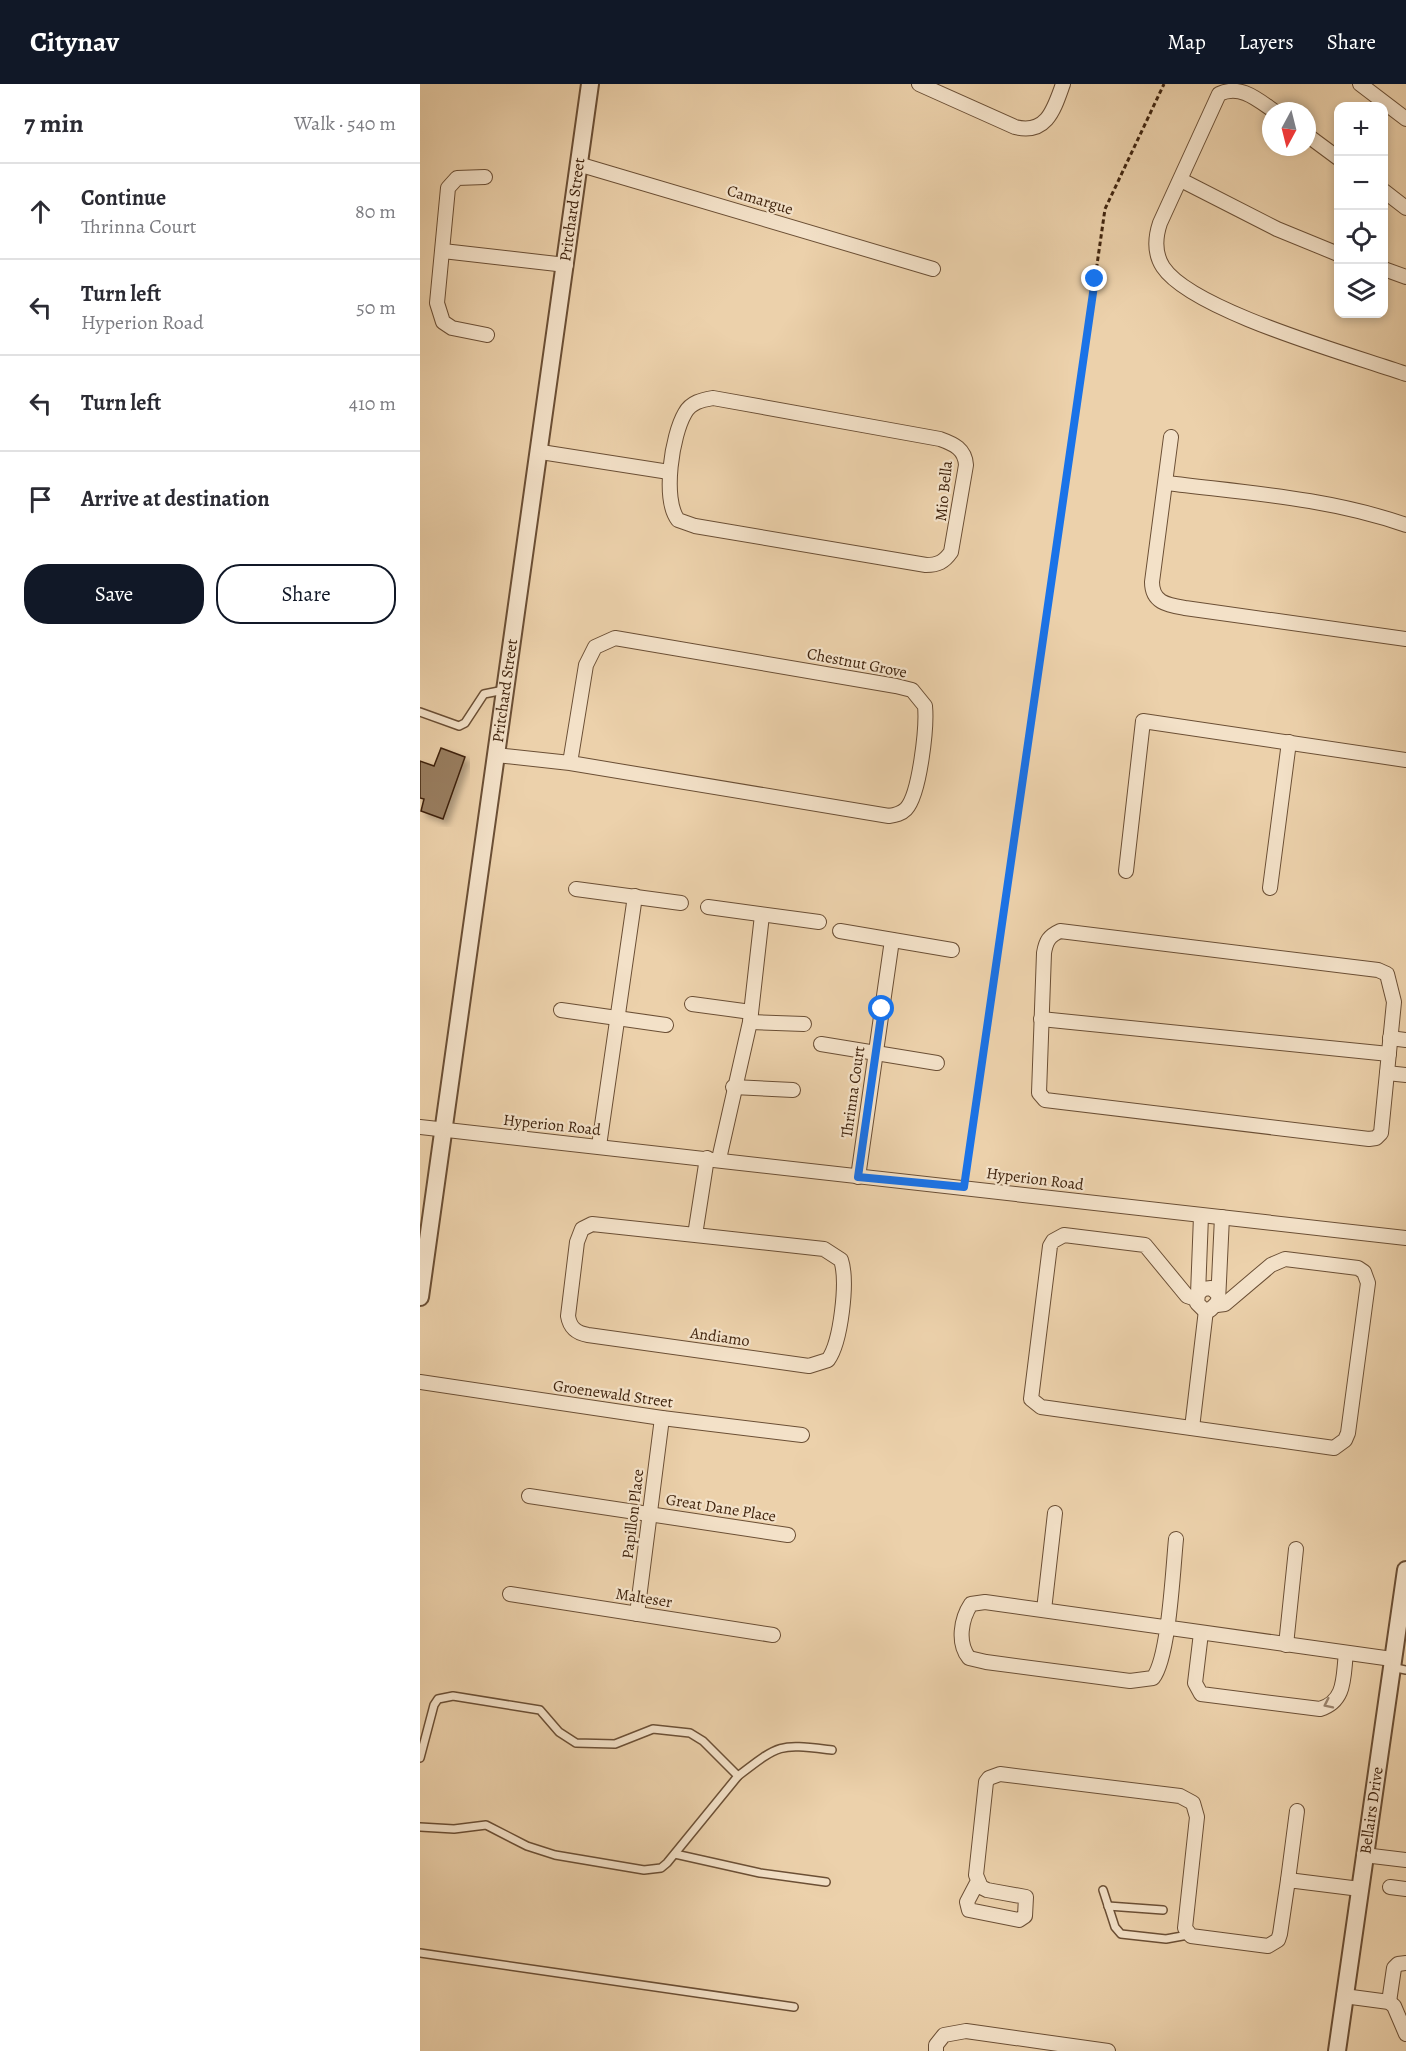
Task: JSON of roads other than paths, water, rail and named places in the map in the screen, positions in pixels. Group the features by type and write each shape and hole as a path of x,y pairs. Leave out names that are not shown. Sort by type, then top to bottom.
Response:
{"street":[{"name":"Pritchard Street","path":"420,1297 541,452 590,84"},
{"path":"919,84 1015,127 1032,129 1048,120 1063,84"},
{"path":"1360,84 1406,119"},
{"path":"1262,102 1247,91 1227,88 1214,102 1160,223 1156,246 1163,267 1174,280 1199,297 1244,317 1406,374"},
{"path":"1316,142 1335,156"},
{"name":"Camargue","path":"578,164 933,269"},
{"path":"485,177 457,178 448,188 437,303 443,322 452,328 487,335"},
{"path":"1180,180 1277,229 1334,252"},
{"path":"1388,195 1406,208"},
{"path":"443,251 566,264"},
{"path":"1388,271 1406,277"},
{"name":"Mio Bella","path":"713,398 940,439 957,446 966,458 955,540 946,560 936,565 686,524 678,520 672,512 669,472 685,412 694,403 713,398"},
{"path":"1172,437 1152,582 1152,592 1161,602 1185,608 1406,639"},
{"path":"541,452 669,472"},
{"path":"1167,483 1353,508 1406,525"},
{"name":"Chestnut Grove","path":"496,755 570,763 889,816 898,815 911,801 925,727 925,705 912,690 896,686 615,638 595,647 586,665 570,763"},
{"path":"1126,871 1143,721 1406,760"},
{"path":"1270,888 1289,742"},
{"path":"576,889 681,903"},
{"path":"599,1146 636,896"},
{"path":"708,907 819,922"},
{"path":"695,1235 750,1017 762,915"},
{"path":"840,931 952,950"},
{"path":"1060,931 1378,969 1387,974 1400,1003 1390,1038 1381,1133 1377,1138 1051,1102 1039,1093 1041,1019 1046,941 1052,934 1060,931"},
{"name":"Thrinna Court","path":"858,1177 892,940"},
{"path":"692,1004 750,1017 804,1024"},
{"path":"561,1010 666,1025"},
{"path":"1041,1019 1389,1054"},
{"path":"1390,1038 1406,1040"},
{"path":"821,1044 937,1063"},
{"path":"1386,1073 1406,1075"},
{"path":"733,1088 794,1090"},
{"name":"Hyperion Road","path":"420,1127 713,1158 858,1177 1406,1238"},
{"path":"1201,1216 1197,1296 1199,1307 1214,1303 1225,1304 1271,1265 1285,1259 1358,1268 1364,1272 1368,1283 1348,1433 1345,1440 1334,1448 1041,1407 1031,1399 1050,1245 1058,1237 1064,1235 1145,1245 1188,1296 1197,1296 1208,1288 1214,1303"},
{"path":"1192,1428 1214,1303 1222,1217"},
{"name":"Andiamo","path":"586,1225 695,1235 824,1249 841,1260 844,1280 837,1343 828,1360 809,1366 580,1334 569,1324 567,1316 577,1242 586,1225"},
{"name":"Groenewald Street","path":"420,1382 662,1418 802,1435"},
{"name":"Papillon Place","path":"636,1614 662,1418"},
{"name":"Great Dane Place","path":"529,1496 788,1535"},
{"path":"1044,1610 1055,1513"},
{"path":"1176,1539 1166,1628 1158,1672 1153,1678 1144,1681 986,1662 969,1658 964,1651 962,1637 966,1612 971,1604 985,1602 1044,1610 1166,1628 1201,1633 1346,1653 1398,1665"},
{"path":"1286,1645 1296,1549"},
{"name":"Bellairs Drive","path":"1337,2051 1364,1855 1398,1665 1406,1570"},
{"name":"Malteser","path":"510,1594 773,1635"},
{"path":"1201,1633 1195,1683 1201,1694 1320,1709 1334,1703 1341,1693 1346,1653"},
{"path":"978,1881 976,1868 986,1782 995,1775 1180,1796 1188,1799 1197,1809 1185,1928 1188,1935 1268,1946 1274,1944 1280,1934 1297,1810"},
{"path":"1364,1855 1406,1860"},
{"path":"1288,1880 1360,1889"},
{"path":"1390,1887 1406,1889"},
{"path":"1389,2002 1394,1968 1398,1964 1406,1963"},
{"path":"1344,1996 1389,2002 1394,2006 1406,2034"},
{"path":"936,2051 936,2045 944,2035 966,2031 1108,2051"}],"lane":[{"path":"420,712 459,726 465,723 484,694 506,690"},
{"path":"420,1758 434,1705 438,1700 453,1696 540,1710 559,1732 576,1743 615,1744 653,1729 690,1733 703,1741 738,1776"},
{"path":"420,1827 454,1829 486,1825 536,1849 644,1870 661,1868 738,1776 776,1748 792,1746 832,1750"},
{"path":"675,1854 760,1873 826,1882"},
{"path":"1103,1890 1115,1928 1121,1934 1166,1939 1188,1935"},
{"path":"1108,1906 1163,1910"},
{"path":"420,1953 794,2007"}]}
